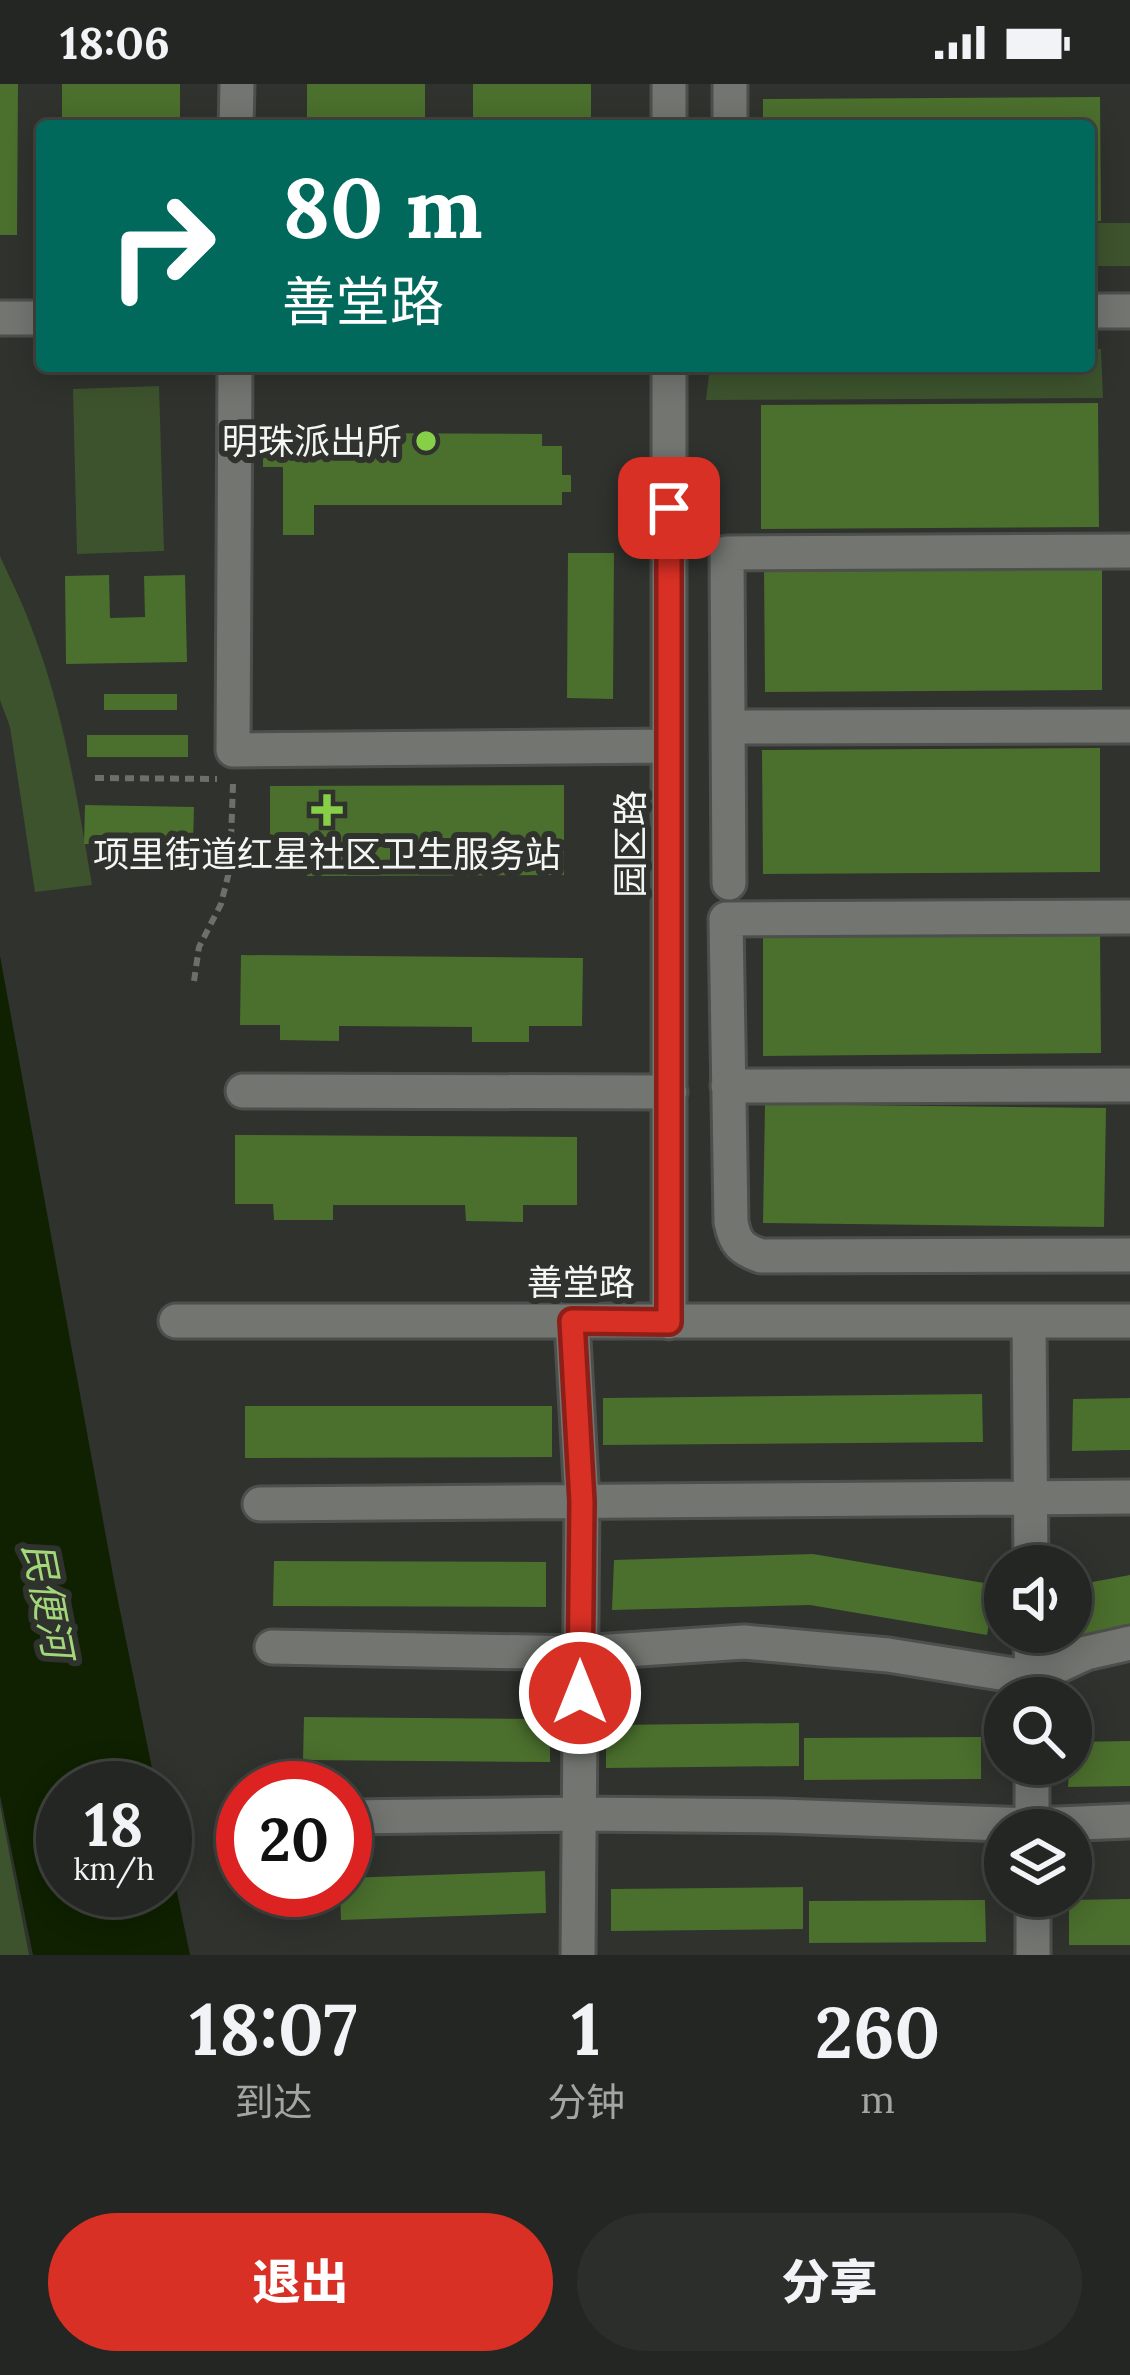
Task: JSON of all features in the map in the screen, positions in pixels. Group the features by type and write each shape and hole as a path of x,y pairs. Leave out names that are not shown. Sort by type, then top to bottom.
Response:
{"street":[{"path":"236,120 237,84"},
{"path":"669,84 669,120"},
{"path":"730,84 730,120"},
{"path":"1095,311 1130,311"},
{"path":"0,318 36,318"},
{"path":"235,372 233,750 669,746"},
{"name":"园区路","path":"669,372 669,1322"},
{"path":"729,884 728,553 1130,551"},
{"path":"728,727 1130,726"},
{"path":"1130,916 726,919 731,1222 735,1241 744,1250 761,1256 1130,1255"},
{"path":"728,1086 1130,1085"},
{"path":"243,1091 670,1092"},
{"name":"善堂路","path":"176,1321 1130,1322"},
{"path":"572,1321 582,1502 578,1955"},
{"path":"1029,1322 1031,1545"},
{"path":"260,1504 1130,1498"},
{"path":"272,1647 580,1652 744,1642 888,1654 985,1677"},
{"path":"1049,1677 1086,1654 1130,1643"},
{"path":"372,1817 780,1816 984,1826"},
{"path":"1092,1824 1130,1821"},
{"path":"1033,1917 1033,1955"}],"path":[{"path":"95,778 233,779 230,868 221,904 199,947 194,981"}],"shaded area":[{"path":"1095,223 1130,223 1130,266 1095,266"},
{"path":"1095,349 1101,349 1103,398 706,400 709,372 1095,372"},
{"path":"159,386 164,551 77,554 73,389"},
{"path":"0,556 52,687 92,885 35,892 10,727 0,700"},
{"path":"0,1805 29,1955 0,1955"}],"water":[{"name":"民便河","path":"0,956 151,1761 36,1761 36,1917 182,1917 190,1955 33,1955 0,1795"}],"building":[{"path":"0,84 18,84 17,235 0,235"},
{"path":"62,84 180,84 180,120 62,120"},
{"path":"307,84 425,84 425,120 307,120"},
{"path":"473,84 591,84 591,120 473,120"},
{"path":"1100,97 1101,221 1095,221 1095,120 763,120 763,99"},
{"path":"1098,403 1099,527 761,529 761,405"},
{"path":"315,424 341,425 342,433 542,434 542,446 562,446 562,475 571,475 571,492 562,492 562,505 314,505 314,535 283,535 283,467 263,467 263,435 315,434"},
{"path":"568,553 614,553 613,699 567,698"},
{"path":"1102,566 1102,690 765,692 764,568"},
{"path":"109,575 110,618 145,617 144,576 185,575 187,662 66,664 65,576"},
{"path":"104,694 177,694 177,710 104,710"},
{"path":"87,735 188,735 188,757 87,757"},
{"path":"1100,748 1100,872 763,874 762,750"},
{"path":"564,785 564,875 307,876 307,855 328,855 328,837 270,837 270,786"},
{"path":"85,805 194,807 193,846 84,844"},
{"path":"1100,930 1101,1053 763,1056 763,932"},
{"path":"241,955 583,958 582,1026 529,1026 529,1042 472,1042 472,1027 339,1026 339,1041 280,1040 280,1025 240,1025"},
{"path":"765,1104 1106,1108 1104,1227 763,1223"},
{"path":"235,1135 577,1137 577,1205 523,1205 523,1222 466,1221 465,1205 333,1205 333,1220 274,1220 273,1204 235,1204"},
{"path":"982,1394 983,1442 603,1445 603,1398"},
{"path":"1130,1398 1130,1450 1072,1451 1073,1399"},
{"path":"245,1406 552,1406 552,1457 245,1458"},
{"path":"813,1554 984,1583 984,1634 810,1605 612,1610 614,1560"},
{"path":"274,1561 546,1562 546,1607 273,1606"},
{"path":"1130,1575 1130,1625 1092,1633 1092,1582"},
{"path":"304,1717 550,1719 550,1762 303,1760"},
{"path":"799,1723 799,1766 606,1768 606,1725"},
{"path":"981,1737 981,1779 804,1780 804,1738"},
{"path":"1130,1741 1130,1786 1068,1787 1092,1785 1092,1742"},
{"path":"545,1871 546,1913 341,1920 372,1917 372,1877"},
{"path":"803,1887 803,1929 611,1931 611,1889"},
{"path":"1130,1899 1130,1945 1069,1945 1069,1917 1092,1917 1092,1900"},
{"path":"984,1900 986,1942 809,1943 809,1901"}],"place":[{"name":"明珠派出所","path":"426,441"},
{"name":"项里街道红星社区卫生服务站","path":"327,810"}],"route":[{"path":"580,1693 582,1502 572,1321 669,1322 669,508"}]}
